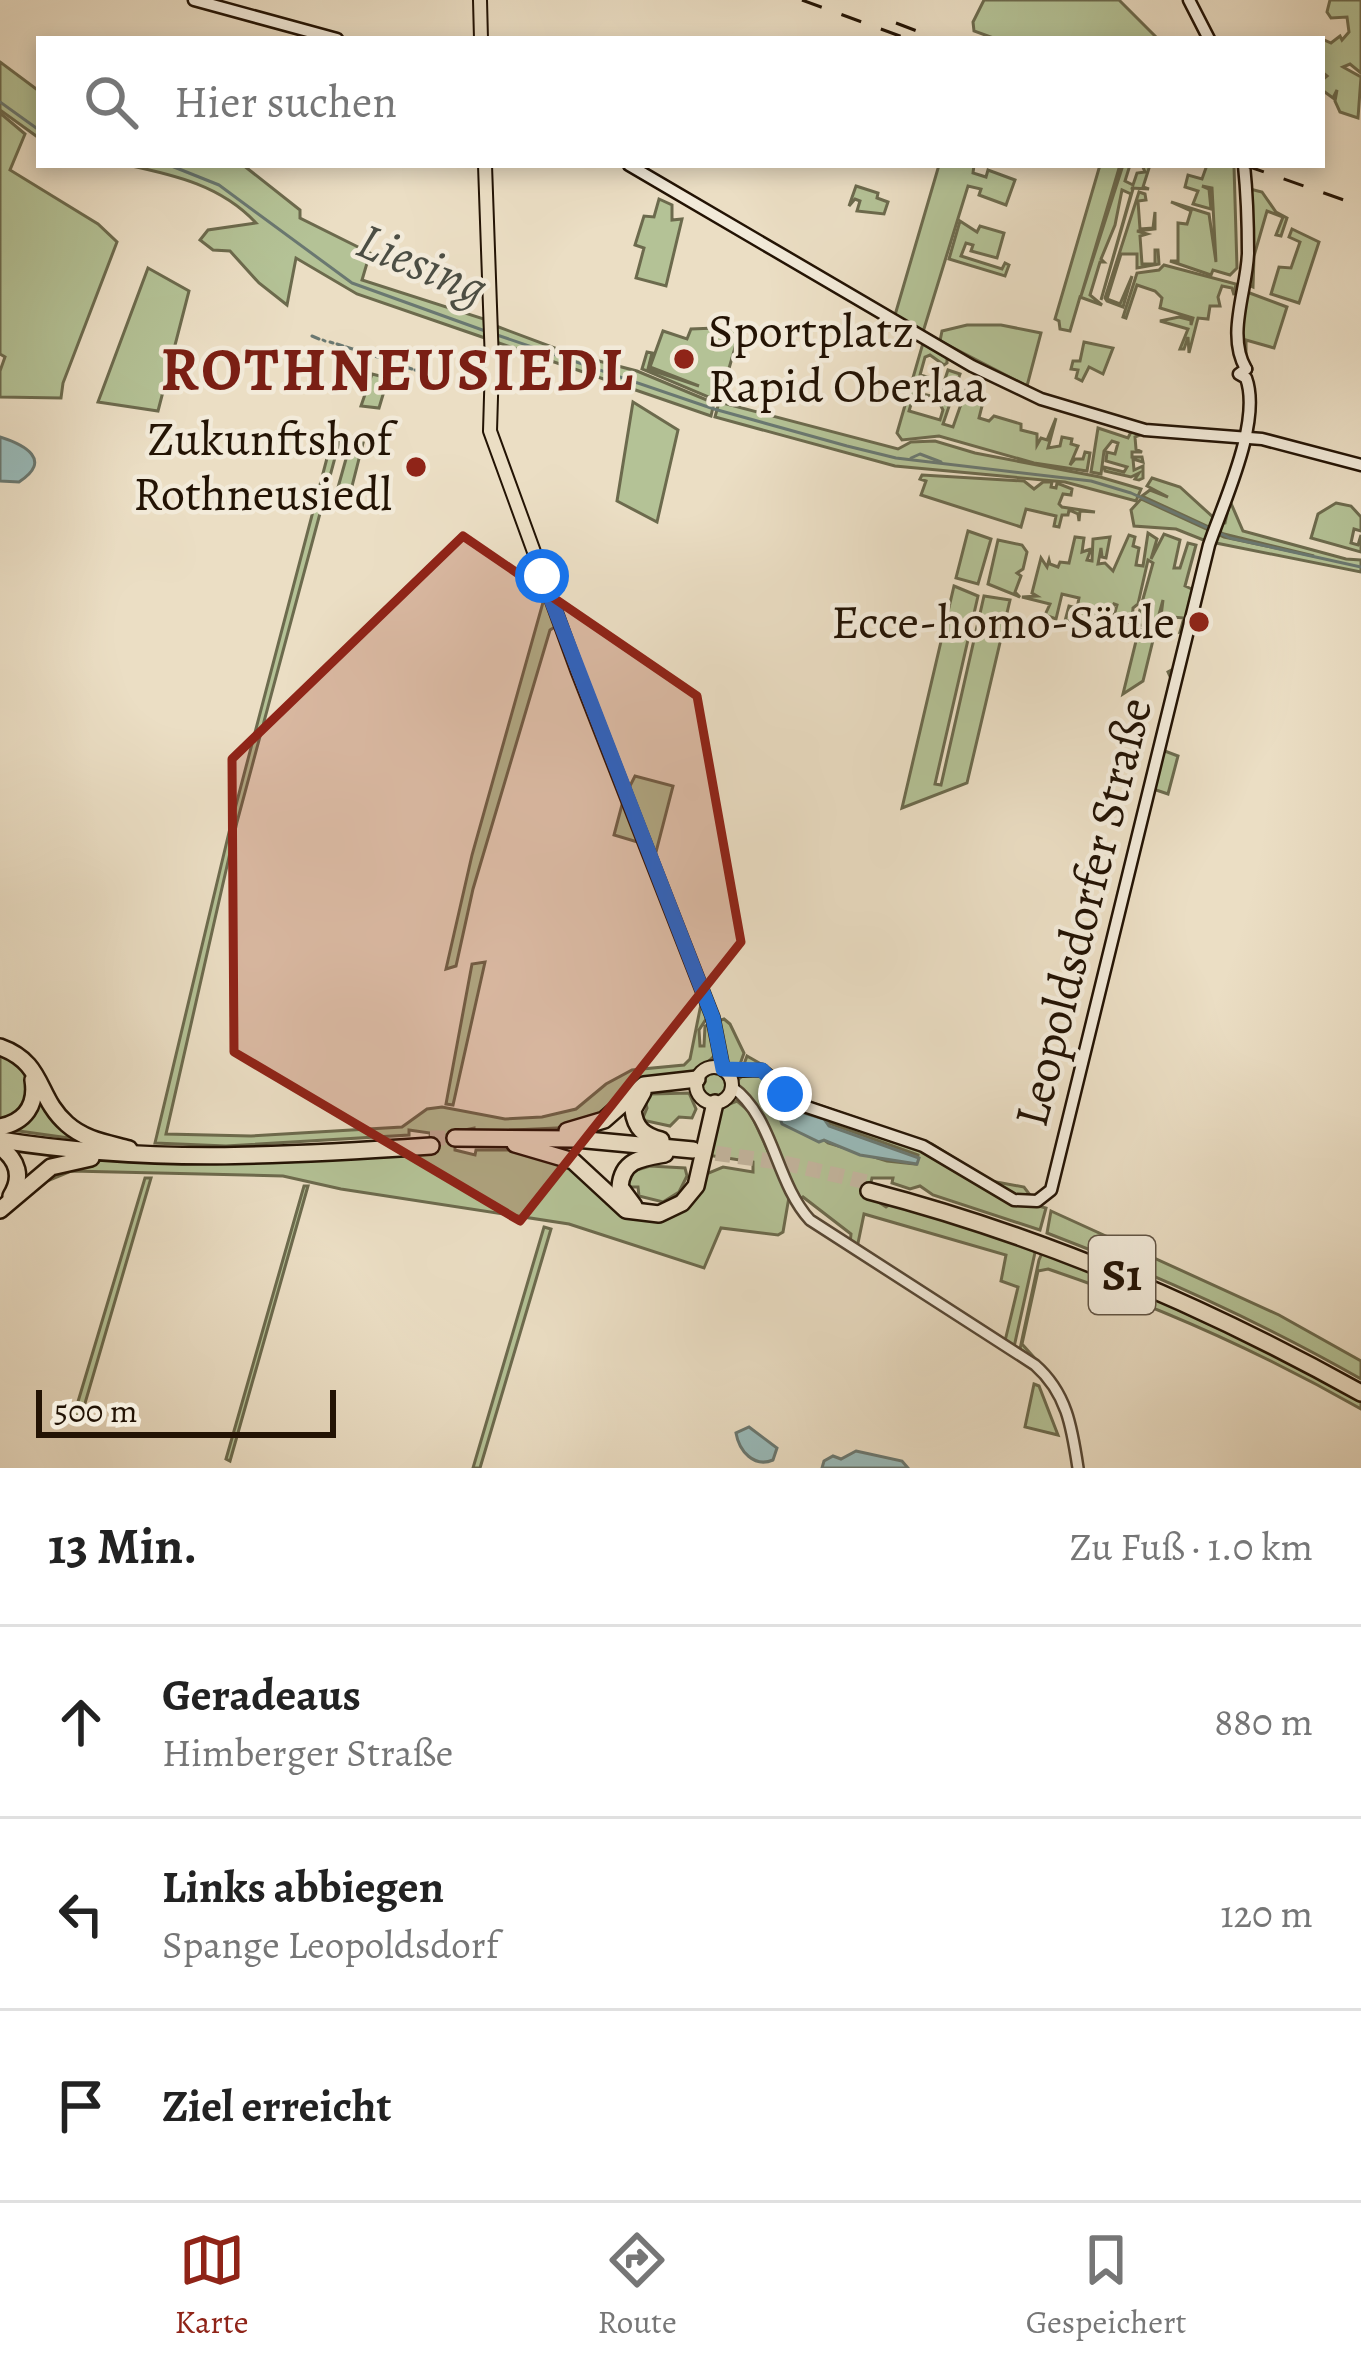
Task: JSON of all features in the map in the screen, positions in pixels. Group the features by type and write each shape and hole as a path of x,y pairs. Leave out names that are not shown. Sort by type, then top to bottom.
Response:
{"highway":[{"path":"0,1050 24,1066 34,1088 24,1117 0,1137"},
{"path":"0,1050 31,1065 52,1108 70,1127 125,1152"},
{"path":"514,1141 594,1125 644,1085 717,1084"},
{"path":"514,1141 572,1161 626,1210 659,1214 682,1203 696,1186 717,1084"},
{"path":"690,1152 642,1132 633,1109 640,1095 653,1087 717,1084"},
{"path":"690,1152 632,1161 622,1172 620,1187 629,1204 658,1210 686,1192 695,1175 717,1084"},
{"path":"0,1137 125,1152 430,1142"},
{"path":"0,1137 18,1173 14,1192 0,1207"},
{"path":"455,1141 690,1152"},
{"path":"514,1141 664,1154"},
{"path":"0,1207 51,1168 125,1152"},
{"name":"S1","path":"870,1187 1008,1232 1164,1292 1361,1389"}],"main road":[{"path":"194,0 326,36"},
{"path":"480,0 481,36"},
{"path":"1185,0 1203,36"},
{"path":"485,168 491,437 713,1018 720,1046 717,1084"},
{"path":"634,168 1016,388 1060,406 1145,430 1286,443 1361,465"},
{"path":"1241,168 1248,256 1238,331 1250,395 1243,438"},
{"name":"Leopoldsdorfer Straße","path":"717,1084 749,1069 767,1073 798,1104 923,1146 998,1191 1030,1198 1047,1191 1058,1163 1211,538 1237,476 1243,438"}],"street":[{"path":"717,1084 749,1103 793,1198 810,1220 1035,1365 1056,1389 1070,1419 1078,1468"}],"highlighted area":[{"path":"463,536 697,696 741,942 520,1221 234,1052 232,759"}],"green space":[{"path":"984,0 1119,0 1155,36 988,36 974,31 973,22"},
{"path":"1330,0 1361,0 1361,73 1350,64 1343,67 1361,77 1358,118 1340,112 1337,90 1333,98 1325,92 1325,40 1331,43 1340,36 1342,40 1349,32 1347,17 1331,18 1327,12"},
{"path":"0,62 36,89 36,136 0,110"},
{"path":"0,113 25,134 10,170 98,224 117,242 61,398 0,397 5,357 0,354"},
{"path":"140,168 247,168 300,210 300,218 370,253 362,280 484,319 485,338 357,294 296,258 287,305 230,251 213,250 200,240 208,230 256,223 228,200"},
{"path":"938,168 974,168 973,173 986,177 988,170 1015,180 1006,205 968,186 923,332 895,315"},
{"path":"1099,168 1119,168 1081,296 1122,168 1129,168 1125,181 1133,185 1137,173 1149,168 1143,187 1149,189 1131,188 1133,189 1101,300 1131,194 1122,190 1101,259 1104,262 1100,262 1090,295 1102,305 1080,297 1070,331 1060,329 1055,319"},
{"path":"1206,168 1234,168 1237,268 1230,275 1213,270 1211,275 1170,261 1178,261 1178,223 1187,224 1191,211 1171,202 1209,214 1216,262 1212,188 1202,186 1209,189 1211,209 1193,204 1198,191 1185,187 1188,175 1202,179"},
{"path":"856,186 888,202 884,214 857,211 860,201 855,199 849,206"},
{"path":"1250,189 1262,192 1276,212 1287,218 1281,236 1276,235 1283,217 1267,211 1254,256 1253,287 1248,285"},
{"path":"1139,192 1146,200 1138,201 1140,229 1153,228 1155,212 1155,229 1137,231 1147,234 1140,236 1142,264 1155,264 1158,250 1159,264 1137,268 1137,254 1121,254 1107,299 1120,304 1132,276 1123,307 1107,301 1105,298"},
{"path":"659,199 672,205 672,220 682,219 666,286 636,278 644,248 635,245 644,216 654,217"},
{"path":"960,221 977,232 980,226 1004,233 997,258 971,251 973,245 966,243 961,256 1002,269 1005,263 1009,265 1005,276 949,259"},
{"path":"1292,229 1319,242 1299,303 1271,294 1279,267 1291,268 1300,242 1289,237"},
{"path":"1164,265 1236,284 1234,295 1232,288 1222,286 1220,306 1210,306 1208,319 1198,318 1189,353 1188,337 1180,349 1188,329 1160,321 1179,317 1191,320 1191,325 1193,318 1160,308 1162,298 1155,291 1137,285 1123,317 1137,273"},
{"path":"148,268 189,291 158,411 98,402"},
{"path":"1247,292 1287,307 1274,348 1246,340 1246,360 1241,330"},
{"path":"1001,325 1041,333 1027,386 940,341 942,331"},
{"path":"496,326 568,353 637,371 714,403 711,416 496,342"},
{"path":"741,327 721,396 713,399 642,369 647,352 652,353 648,369 699,386 650,367 663,331 687,339 691,329"},
{"path":"1084,342 1113,348 1103,374 1089,367 1082,381 1076,378 1078,370 1071,369 1073,361 1080,361"},
{"path":"923,343 947,358 947,363 925,357 920,375 942,381 938,386 918,381 909,411 940,420 943,410 938,400 918,393 944,399 948,370 960,374 943,424 953,427 966,390 984,398 979,418 989,421 994,416 1021,424 1021,430 1037,434 1037,445 1041,438 1047,440 1056,418 1048,448 1060,446 1062,437 1072,439 1071,444 1078,446 1070,465 1090,453 1087,471 1034,463 939,436 902,440 897,433"},
{"path":"372,374 388,378 379,408 361,406"},
{"path":"633,402 678,430 657,522 617,501"},
{"path":"719,402 898,449 911,442 935,441 1141,489 1136,501 1065,482 895,466 715,417"},
{"path":"1098,428 1128,438 1131,432 1142,434 1135,437 1136,449 1142,452 1132,452 1132,457 1142,457 1143,462 1133,459 1134,470 1143,466 1143,478 1135,479 1139,473 1131,477 1105,471 1104,467 1124,472 1127,467 1106,461 1107,452 1115,454 1118,443 1112,441 1104,451 1101,474 1091,472"},
{"path":"332,439 340,439 237,822 166,1134 251,1136 402,1127 427,1109 442,1107 505,1119 542,1117 576,1109 632,1070 684,1065 690,1059 701,1004 641,843 614,835 623,801 555,627 550,630 473,889 456,966 446,969 543,590 629,788 635,776 673,786 655,856 708,1016 699,1030 700,1046 704,1046 705,1026 710,1024 715,1055 694,1076 659,1078 578,1127 474,1132 474,1128 455,1132 455,1150 475,1155 476,1150 519,1150 564,1159 606,1196 666,1215 704,1166 709,1173 723,1167 753,1172 753,1162 707,1155 717,1109 737,1101 750,1112 789,1197 783,1232 778,1235 721,1228 704,1268 569,1224 283,1176 71,1171 47,1181 9,1212 44,1175 88,1160 288,1162 410,1153 411,1157 431,1151 430,1133 409,1130 409,1135 226,1146 155,1143 231,824"},
{"path":"351,441 363,443 350,494 337,491"},
{"path":"922,475 1024,481 1034,489 1043,482 1052,482 1051,487 1056,488 1057,483 1072,489 1071,495 1063,494 1062,507 1095,512 1080,511 1079,521 1078,514 1069,510 1059,527 1054,526 1056,516 1026,509 1021,527 921,495 926,481 920,479"},
{"path":"1152,478 1180,487 1214,518 1212,525 1225,523 1230,501 1243,531 1361,560 1361,572 1206,541 1176,529 1134,526 1131,510 1141,499 1224,537 1314,556 1224,534 1142,496 1150,490 1168,497 1147,486"},
{"path":"1336,503 1351,506 1361,517 1361,531 1354,529 1351,543 1358,545 1361,535 1361,552 1311,538 1318,514"},
{"path":"968,531 991,539 978,584 956,578"},
{"path":"1148,533 1157,539 1151,559 1164,534 1180,540 1174,568 1180,568 1188,543 1196,545 1185,586 1194,590 1184,631 1180,632 1184,618 1161,616 1163,600 1155,629 1152,622 1150,627 1136,624 1153,563 1148,560 1132,623 1113,619 1114,604 1108,620 1065,621 1069,606 1077,608 1079,598 1062,594 1056,619 1045,615 1050,604 1022,597 1037,596 1032,593 1041,558 1047,567 1049,560 1058,567 1060,562 1069,563 1075,537 1084,538 1082,552 1091,549 1087,560 1092,561 1093,539 1110,537 1106,558 1101,548 1098,564 1105,563 1113,571 1129,535 1139,548 1136,565 1143,566"},
{"path":"998,540 1022,545 1027,552 1023,569 1017,573 1021,576 1015,592 1020,597 988,584"},
{"path":"954,586 978,596 935,784 941,785 984,596 1010,600 967,783 902,808"},
{"path":"1139,629 1155,632 1143,681 1123,694"},
{"path":"1175,668 1162,750 1178,756 1168,794 1153,789 1172,681 1168,672"},
{"path":"485,962 453,1105 446,1104 472,964"},
{"path":"724,1019 744,1053 739,1067 725,1066 718,1021"},
{"path":"0,1055 24,1074 30,1103 0,1124"},
{"path":"747,1056 807,1101 932,1144 988,1179 941,1152 797,1099 758,1066 743,1067"},
{"path":"714,1071 724,1075 728,1085 724,1095 714,1099 704,1095 700,1085 704,1075"},
{"path":"745,1073 759,1073 780,1092 921,1147 1002,1196 1046,1208 1040,1230 933,1195 920,1186 910,1189 892,1183 893,1178 872,1178 868,1195 886,1207 905,1208 1036,1248 1014,1347 1005,1341 1018,1287 1001,1281 1006,1255 864,1214 857,1248 850,1244 851,1234 803,1197 799,1200 736,1082","holes":["781,1106 918,1155 916,1164 887,1161 828,1143"]},
{"path":"38,1090 83,1140 12,1130"},
{"path":"689,1093 696,1109 692,1118 679,1117 670,1126 642,1120 645,1099 651,1094"},
{"path":"650,1166 685,1168 687,1176 679,1192 663,1202 639,1196 638,1187 628,1187 630,1172"},
{"path":"145,1178 151,1178 81,1417 74,1415"},
{"path":"991,1181 1024,1187 1030,1195 1019,1197"},
{"path":"304,1186 308,1186 230,1461 226,1459"},
{"path":"1051,1211 1279,1315 1361,1361 1361,1379 1207,1300 1047,1233"},
{"path":"544,1227 551,1229 480,1468 473,1468"},
{"path":"1043,1251 1180,1306 1361,1400 1361,1409 1208,1332 1048,1269 1038,1271 1022,1344 1057,1383 1020,1349 1039,1260"},
{"path":"1034,1384 1039,1386 1058,1435 1025,1427"}],"water":[{"path":"0,437 26,449 35,460 19,482 0,481"},
{"path":"781,1106 919,1158 917,1164 860,1155 819,1142 782,1124 777,1111"},
{"path":"749,1427 777,1448 773,1460 760,1462 744,1452 736,1433"},
{"path":"856,1451 902,1461 908,1468 822,1468 833,1456 841,1459"}],"waterway":[{"name":"Liesing","path":"0,102 36,128"},
{"name":"Liesing","path":"176,168 219,185 352,283 488,332"},
{"name":"Liesing","path":"497,335 714,409 847,446 896,458 1091,481 1131,493 1230,538 1361,567"},
{"path":"312,336 319,339"},
{"path":"337,344 343,346"},
{"path":"346,347 356,350"},
{"path":"361,352 381,358"},
{"path":"399,365 412,369"},
{"path":"415,370 419,371"},
{"path":"911,458 920,454 941,462"}],"tunnel":[{"path":"430,1138 455,1138"},
{"path":"693,1150 784,1163 871,1183"}],"railway":[{"path":"802,0 900,36"},
{"path":"896,23 930,36"},
{"path":"1253,168 1361,206"}],"place":[{"name":"Sportplatz Rapid Oberlaa","path":"684,359"},
{"name":"Zukunftshof Rothneusiedl","path":"416,467"},
{"name":"Ecce-homo-Säule","path":"1199,622"}],"district":[{"name":"ROTHNEUSIEDL","path":"398,370"}],"route":[{"path":"542,576 713,1018 723,1069 762,1070 785,1094"}]}
